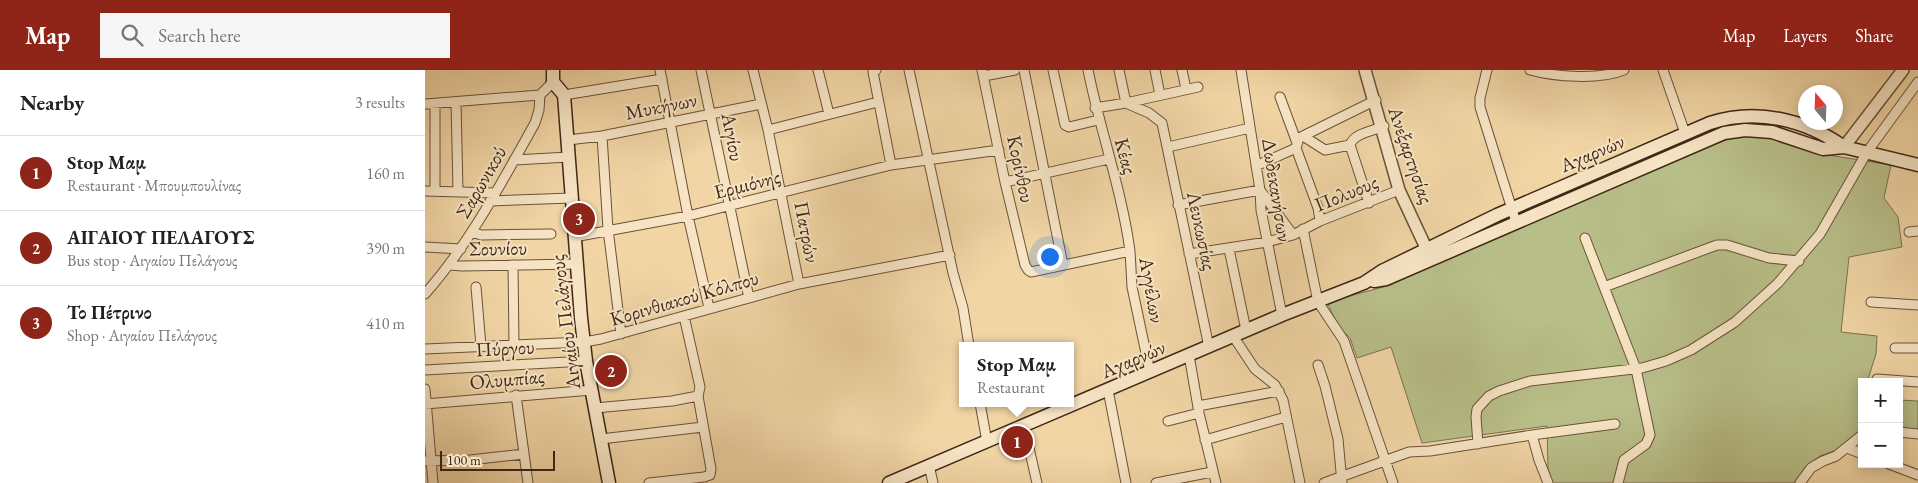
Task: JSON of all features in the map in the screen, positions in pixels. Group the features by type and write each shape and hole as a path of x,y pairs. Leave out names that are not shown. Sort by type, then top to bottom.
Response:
{"main road":[{"path":"553,76 564,95"},
{"name":"Αιγαίου Πελάγους","path":"564,95 576,264 584,342 609,483"},
{"name":"Αχαρνών","path":"1074,405 1246,330 1364,283 1382,271 1511,209 1722,119 1759,116 1795,123 1827,135 1843,146 1918,165"},
{"name":"Αχαρνών","path":"1364,283 1386,279 1724,133 1759,130 1779,134 1823,149 1843,146"},
{"name":"Αχαρνών","path":"889,483 1068,407"}],"street":[{"name":"Αιγίου","path":"701,70 749,298"},
{"name":"Πατρών","path":"753,70 769,130 799,284"},
{"path":"819,70 829,114"},
{"path":"909,70 963,308 968,342"},
{"path":"983,73 1015,70"},
{"path":"1024,70 1063,265"},
{"path":"1053,70 1065,125 1069,127 1098,120"},
{"name":"Κέας","path":"1088,70 1095,108 1127,232 1130,251"},
{"path":"1119,70 1126,103"},
{"path":"1155,70 1160,95"},
{"path":"1182,70 1186,89"},
{"name":"Δωδεκανήσων","path":"1241,70 1260,190 1261,210 1282,315"},
{"name":"Ανεξαρτησίας","path":"1365,70 1399,190 1427,250"},
{"path":"1487,70 1480,98 1480,107 1516,222"},
{"path":"1530,70 1567,75 1598,75 1624,70"},
{"path":"1663,70 1685,134"},
{"path":"1843,146 1903,70"},
{"path":"875,71 878,102 891,165"},
{"name":"Κορίνθου","path":"983,73 1005,182 1025,265 1031,272"},
{"path":"564,95 661,75 688,216 709,308"},
{"path":"425,104 539,95 553,76"},
{"path":"1478,444 1475,417 1477,409 1489,396 1499,391 1530,381 1636,369 1666,362 1715,336 1756,305 1799,261 1820,234 1867,152 1918,82"},
{"path":"1095,108 1198,87"},
{"name":"Σαρωνικού","path":"425,294 450,265 473,232 535,122 539,110 539,95"},
{"path":"1280,97 1299,142 1320,221"},
{"path":"1256,166 1375,101"},
{"path":"456,102 458,191"},
{"path":"769,130 878,102"},
{"name":"Λευκωσίας","path":"1126,103 1149,113 1162,123 1209,347"},
{"path":"435,104 435,191"},
{"name":"Μυκήνων","path":"568,140 602,136 761,104"},
{"path":"1369,203 1350,145 1351,140 1356,136 1382,127"},
{"path":"1168,147 1250,128"},
{"path":"602,136 608,230 621,334"},
{"path":"1299,142 1325,150 1350,145"},
{"name":"Ερμιόνης","path":"574,237 688,216 891,165 999,150"},
{"path":"514,160 569,157"},
{"path":"1005,182 1109,160"},
{"path":"1179,205 1260,190 1293,234"},
{"name":"Πολυους","path":"1189,254 1267,242 1293,234 1320,221 1399,190"},
{"path":"425,191 458,191 493,197 572,198"},
{"path":"1303,229 1318,302 1344,341 1393,483"},
{"path":"473,232 481,235 551,234"},
{"path":"1585,238 1636,369 1649,439 1646,444 1624,460 1617,483"},
{"path":"1604,287 1717,245 1727,245 1769,258 1799,261"},
{"path":"425,247 461,250"},
{"path":"1229,249 1246,330"},
{"name":"Αγγέλων","path":"1031,272 1130,251 1132,286 1150,372"},
{"name":"Κορινθιακού Κόλπου","path":"425,349 584,342 621,334 799,284 950,255"},
{"name":"Σουνίου","path":"450,265 576,264"},
{"path":"513,265 514,345"},
{"path":"476,287 481,346"},
{"path":"1871,302 1918,305"},
{"path":"649,483 710,475 711,469 698,396 700,387 684,316"},
{"path":"1233,336 1255,369 1269,379 1279,391 1283,400 1300,483"},
{"path":"1895,348 1918,348"},
{"path":"1189,355 1205,440 1216,483"},
{"name":"Πύργου","path":"425,370 587,360"},
{"path":"1317,365 1329,400 1338,439 1341,480"},
{"path":"1903,381 1918,382"},
{"path":"425,389 428,461 433,483"},
{"name":"Ολυμπίας","path":"426,404 592,390"},
{"path":"1108,390 1126,483"},
{"path":"1168,421 1199,409 1279,391"},
{"path":"516,395 528,483"},
{"path":"595,408 672,401 698,396"},
{"path":"980,407 987,442"},
{"path":"1205,440 1286,417"},
{"path":"1324,483 1341,480 1409,452 1430,451 1615,424"},
{"path":"601,439 703,426"},
{"path":"1024,426 1037,483"},
{"path":"1903,432 1918,434"},
{"path":"1532,435 1548,483"},
{"path":"1800,483 1811,468 1847,448 1858,438"},
{"path":"1847,448 1858,452"},
{"path":"428,461 470,460 524,454"},
{"path":"929,465 933,483"},
{"path":"1900,468 1918,475"},
{"path":"1156,483 1212,472"}],"green space":[{"path":"1768,134 1822,154 1891,165 1884,198 1898,217 1902,247 1849,257 1841,332 1877,336 1876,354 1868,378 1858,378 1858,432 1837,450 1820,456 1806,466 1794,483 1552,483 1548,469 1547,426 1422,443 1391,347 1357,358 1350,338 1338,326 1327,302 1387,286 1663,164 1710,145 1742,135"},
{"path":"1903,400 1918,401 1918,430 1903,428"}],"place":[{"name":"Το Πέτρινο","path":"579,219"},
{"name":"ΑΙΓΑΙΟΥ ΠΕΛΑΓΟΥΣ","path":"611,371"},
{"name":"Stop Μαμ","path":"1017,442"}]}
